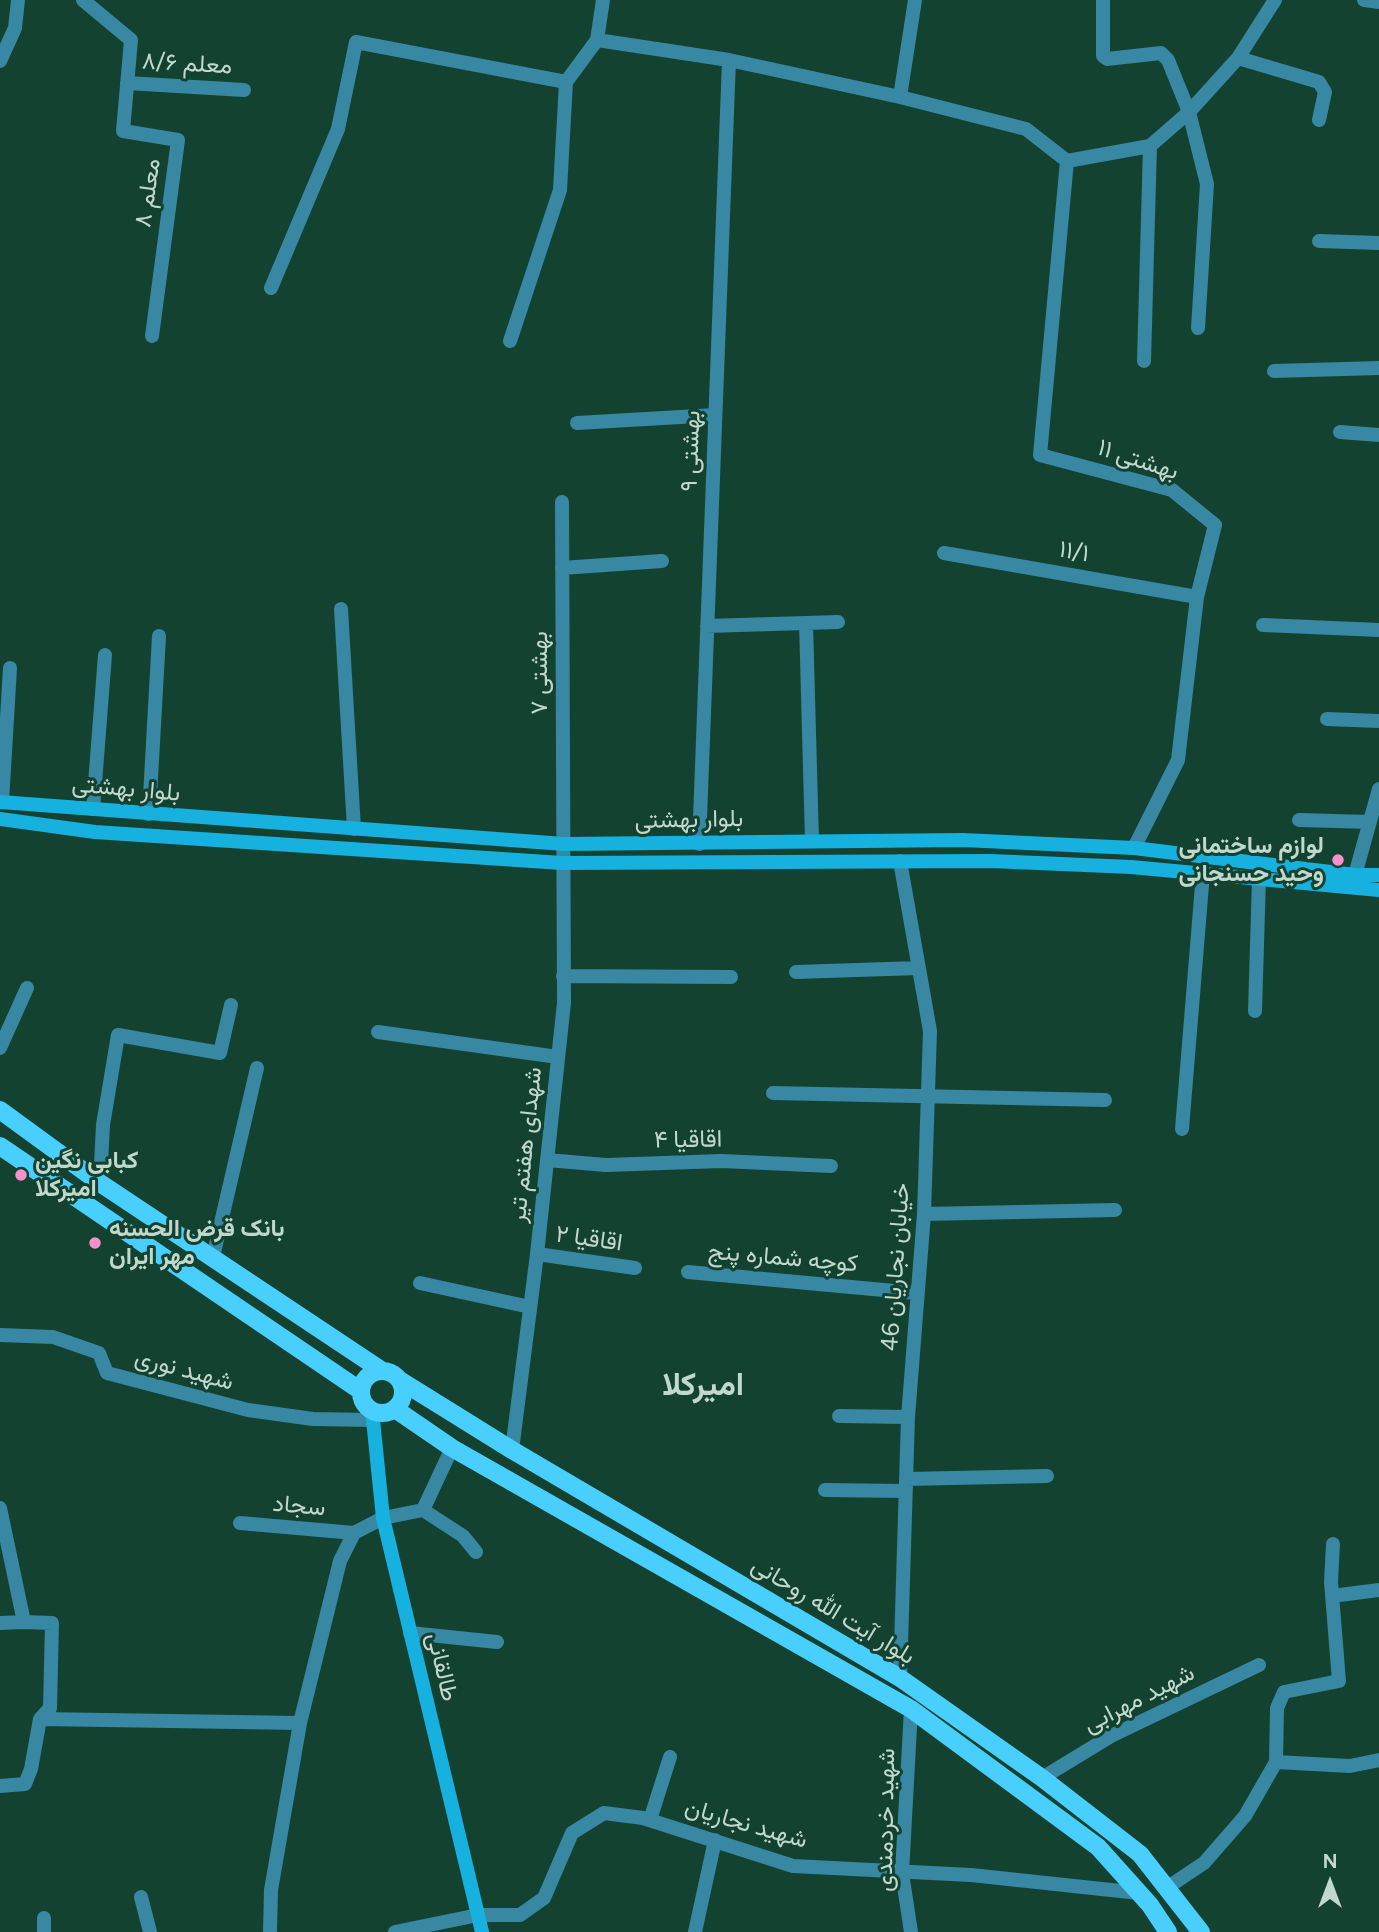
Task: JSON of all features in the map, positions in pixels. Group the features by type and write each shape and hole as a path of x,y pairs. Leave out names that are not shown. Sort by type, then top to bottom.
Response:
{"main road":[{"name":"بلوار بهشتی","path":"1,802 564,844 963,841 1134,848 1354,875 1379,875"},
{"name":"بلوار بهشتی","path":"0,819 96,832 562,863 991,861 1203,873 1379,890"},
{"path":"276,824 276,843"},
{"path":"899,842 900,861"},
{"path":"0,1110 100,1182 381,1370 396,1375 401,1381 403,1396 394,1409 372,1415 362,1399 361,1391 367,1377 381,1370"},
{"path":"0,1146 361,1391"},
{"name":"بلوار آیت الله روحانی","path":"401,1381 512,1450 900,1678 1042,1778 1140,1854 1201,1932"},
{"name":"بلوار آیت الله روحانی","path":"394,1409 452,1448 911,1709 1098,1847 1139,1893 1168,1932"},
{"name":"طالقانی","path":"372,1415 383,1518 482,1932"}],"street":[{"path":"0,61 15,28 18,0"},
{"name":"معلم ۸","path":"83,0 131,40 123,131 178,139 152,336"},
{"path":"510,341 560,190 566,82 597,40 603,0"},
{"path":"900,97 915,0"},
{"path":"1103,0 1103,56 1107,59 1161,53 1168,60 1189,113 1207,184 1198,328"},
{"path":"597,40 729,60 900,97 1026,129 1067,161 1150,146 1189,113 1238,58 1275,0"},
{"path":"1364,0 1379,2"},
{"path":"271,288 338,129 356,43 566,82"},
{"path":"1238,58 1319,82 1325,92 1319,120"},
{"name":"بهشتی ۹","path":"699,844 729,60"},
{"name":"معلم ۸/۶","path":"127,83 244,90"},
{"path":"1144,361 1150,146"},
{"name":"بهشتی ۱۱","path":"1067,161 1040,454 1172,489 1215,525 1197,597 1178,760 1134,848"},
{"path":"1319,240 1379,243"},
{"path":"1274,371 1379,368"},
{"path":"577,423 715,415"},
{"path":"1340,432 1379,435"},
{"name":"بهشتی ۷","path":"562,502 564,844"},
{"name":"۱۱/۱","path":"944,553 1197,597"},
{"path":"562,568 662,561"},
{"path":"341,609 354,830"},
{"path":"707,626 838,622"},
{"path":"806,623 812,841"},
{"path":"1264,625 1379,630"},
{"path":"149,814 159,636"},
{"path":"93,809 105,655"},
{"path":"1,802 10,668"},
{"path":"1326,719 1379,721"},
{"path":"1354,875 1379,789"},
{"path":"1299,820 1370,822"},
{"name":"شهدای هفتم تیر","path":"512,1450 558,1057 563,976 564,844"},
{"name":"خیابان نجاریان 46","path":"900,861 930,1031 924,1214 908,1417 900,1678"},
{"path":"1182,1129 1203,873"},
{"path":"1255,1011 1258,879"},
{"path":"796,972 919,968"},
{"path":"563,976 731,977"},
{"path":"0,1048 27,988"},
{"path":"100,1182 103,1125 118,1035 220,1053 231,1005"},
{"path":"378,1032 558,1057"},
{"path":"213,1257 257,1068"},
{"path":"773,1093 927,1099 1105,1100"},
{"name":"اقاقیا ۴","path":"547,1160 606,1165 722,1161 831,1166"},
{"path":"924,1214 1115,1210"},
{"name":"اقاقیا ۲","path":"537,1254 635,1268"},
{"name":"کوچه شماره پنج","path":"688,1272 916,1293"},
{"path":"420,1283 530,1307"},
{"name":"شهید نوری","path":"0,1335 53,1337 99,1353 107,1373 152,1387 248,1410 313,1419 372,1415"},
{"path":"839,1416 908,1417"},
{"path":"423,1510 452,1448"},
{"path":"825,1490 1047,1476"},
{"path":"0,1508 24,1622"},
{"path":"270,1932 271,1890 300,1723 340,1561 354,1534 383,1518 423,1510 463,1536 476,1552"},
{"name":"سجاد","path":"240,1523 354,1534"},
{"path":"1168,1887 1203,1863 1237,1826 1276,1762 1277,1709 1284,1692 1339,1681 1332,1596 1332,1544"},
{"path":"1332,1596 1379,1590"},
{"path":"0,1623 52,1623 50,1709 40,1719 31,1769 25,1784 0,1786"},
{"path":"410,1633 496,1642"},
{"name":"شهید مهرابی","path":"1042,1778 1111,1736 1259,1665"},
{"name":"شهید خردمندی","path":"911,1709 902,1873 911,1932"},
{"path":"40,1719 300,1723"},
{"path":"649,1820 670,1757"},
{"path":"1276,1762 1350,1766 1379,1760"},
{"name":"شهید نجاریان","path":"395,1932 478,1915 520,1915 544,1898 572,1833 604,1813 649,1820 793,1866 971,1875 1139,1893"},
{"path":"695,1932 715,1840"},
{"path":"141,1897 150,1932"}],"place":[{"name":"لوازم ساختمانی وحید حسنجانی","path":"1338,860"},
{"name":"کبابی نگین امیرکلا","path":"21,1175"},
{"name":"بانک قرض الحسنه مهر ایران","path":"95,1243"}],"district":[{"name":"امیرکلا","path":"703,1386"}]}
